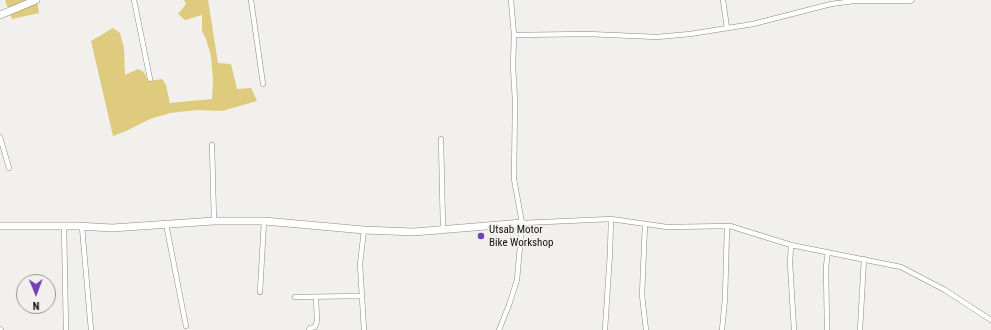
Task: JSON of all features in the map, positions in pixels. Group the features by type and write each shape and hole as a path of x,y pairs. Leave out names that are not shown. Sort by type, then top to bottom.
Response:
{"street":[{"path":"0,15 36,0"},
{"path":"134,0 150,79"},
{"path":"250,0 263,84"},
{"path":"499,330 517,280 522,223 514,179 515,101 512,0"},
{"path":"723,0 727,28"},
{"path":"514,35 588,34 657,36 690,34 753,24 831,4 854,1 912,0"},
{"path":"0,137 9,168"},
{"path":"441,139 443,229"},
{"path":"212,145 214,221"},
{"path":"605,330 610,253 610,219"},
{"path":"0,226 82,226 112,228 214,221 264,221 364,230 414,232 522,223 610,219 667,227 727,226 791,245 902,267 945,290 991,320"},
{"path":"260,292 264,221"},
{"path":"166,224 186,326"},
{"path":"645,224 642,295 646,330"},
{"path":"64,226 66,330"},
{"path":"82,226 91,330"},
{"path":"722,330 725,299 727,226"},
{"path":"364,230 360,264 364,330"},
{"path":"791,245 790,263 794,330"},
{"path":"827,330 826,266 828,252"},
{"path":"860,330 864,259"},
{"path":"295,297 362,296"},
{"path":"309,330 310,328 315,327 317,322 316,297"}],"shaded area":[{"path":"5,0 37,0 39,13 12,19"},
{"path":"184,0 208,0 218,63 231,64 237,89 251,88 257,101 222,111 197,110 170,113 150,119 113,136 91,41 113,28 120,33 124,48 125,75 138,69 144,72 148,81 162,79 166,85 170,103 212,99 213,81 211,56 202,31 202,15 185,20 178,14 186,4"}],"place":[{"name":"Utsab Motor Bike Workshop","path":"481,236"}]}
